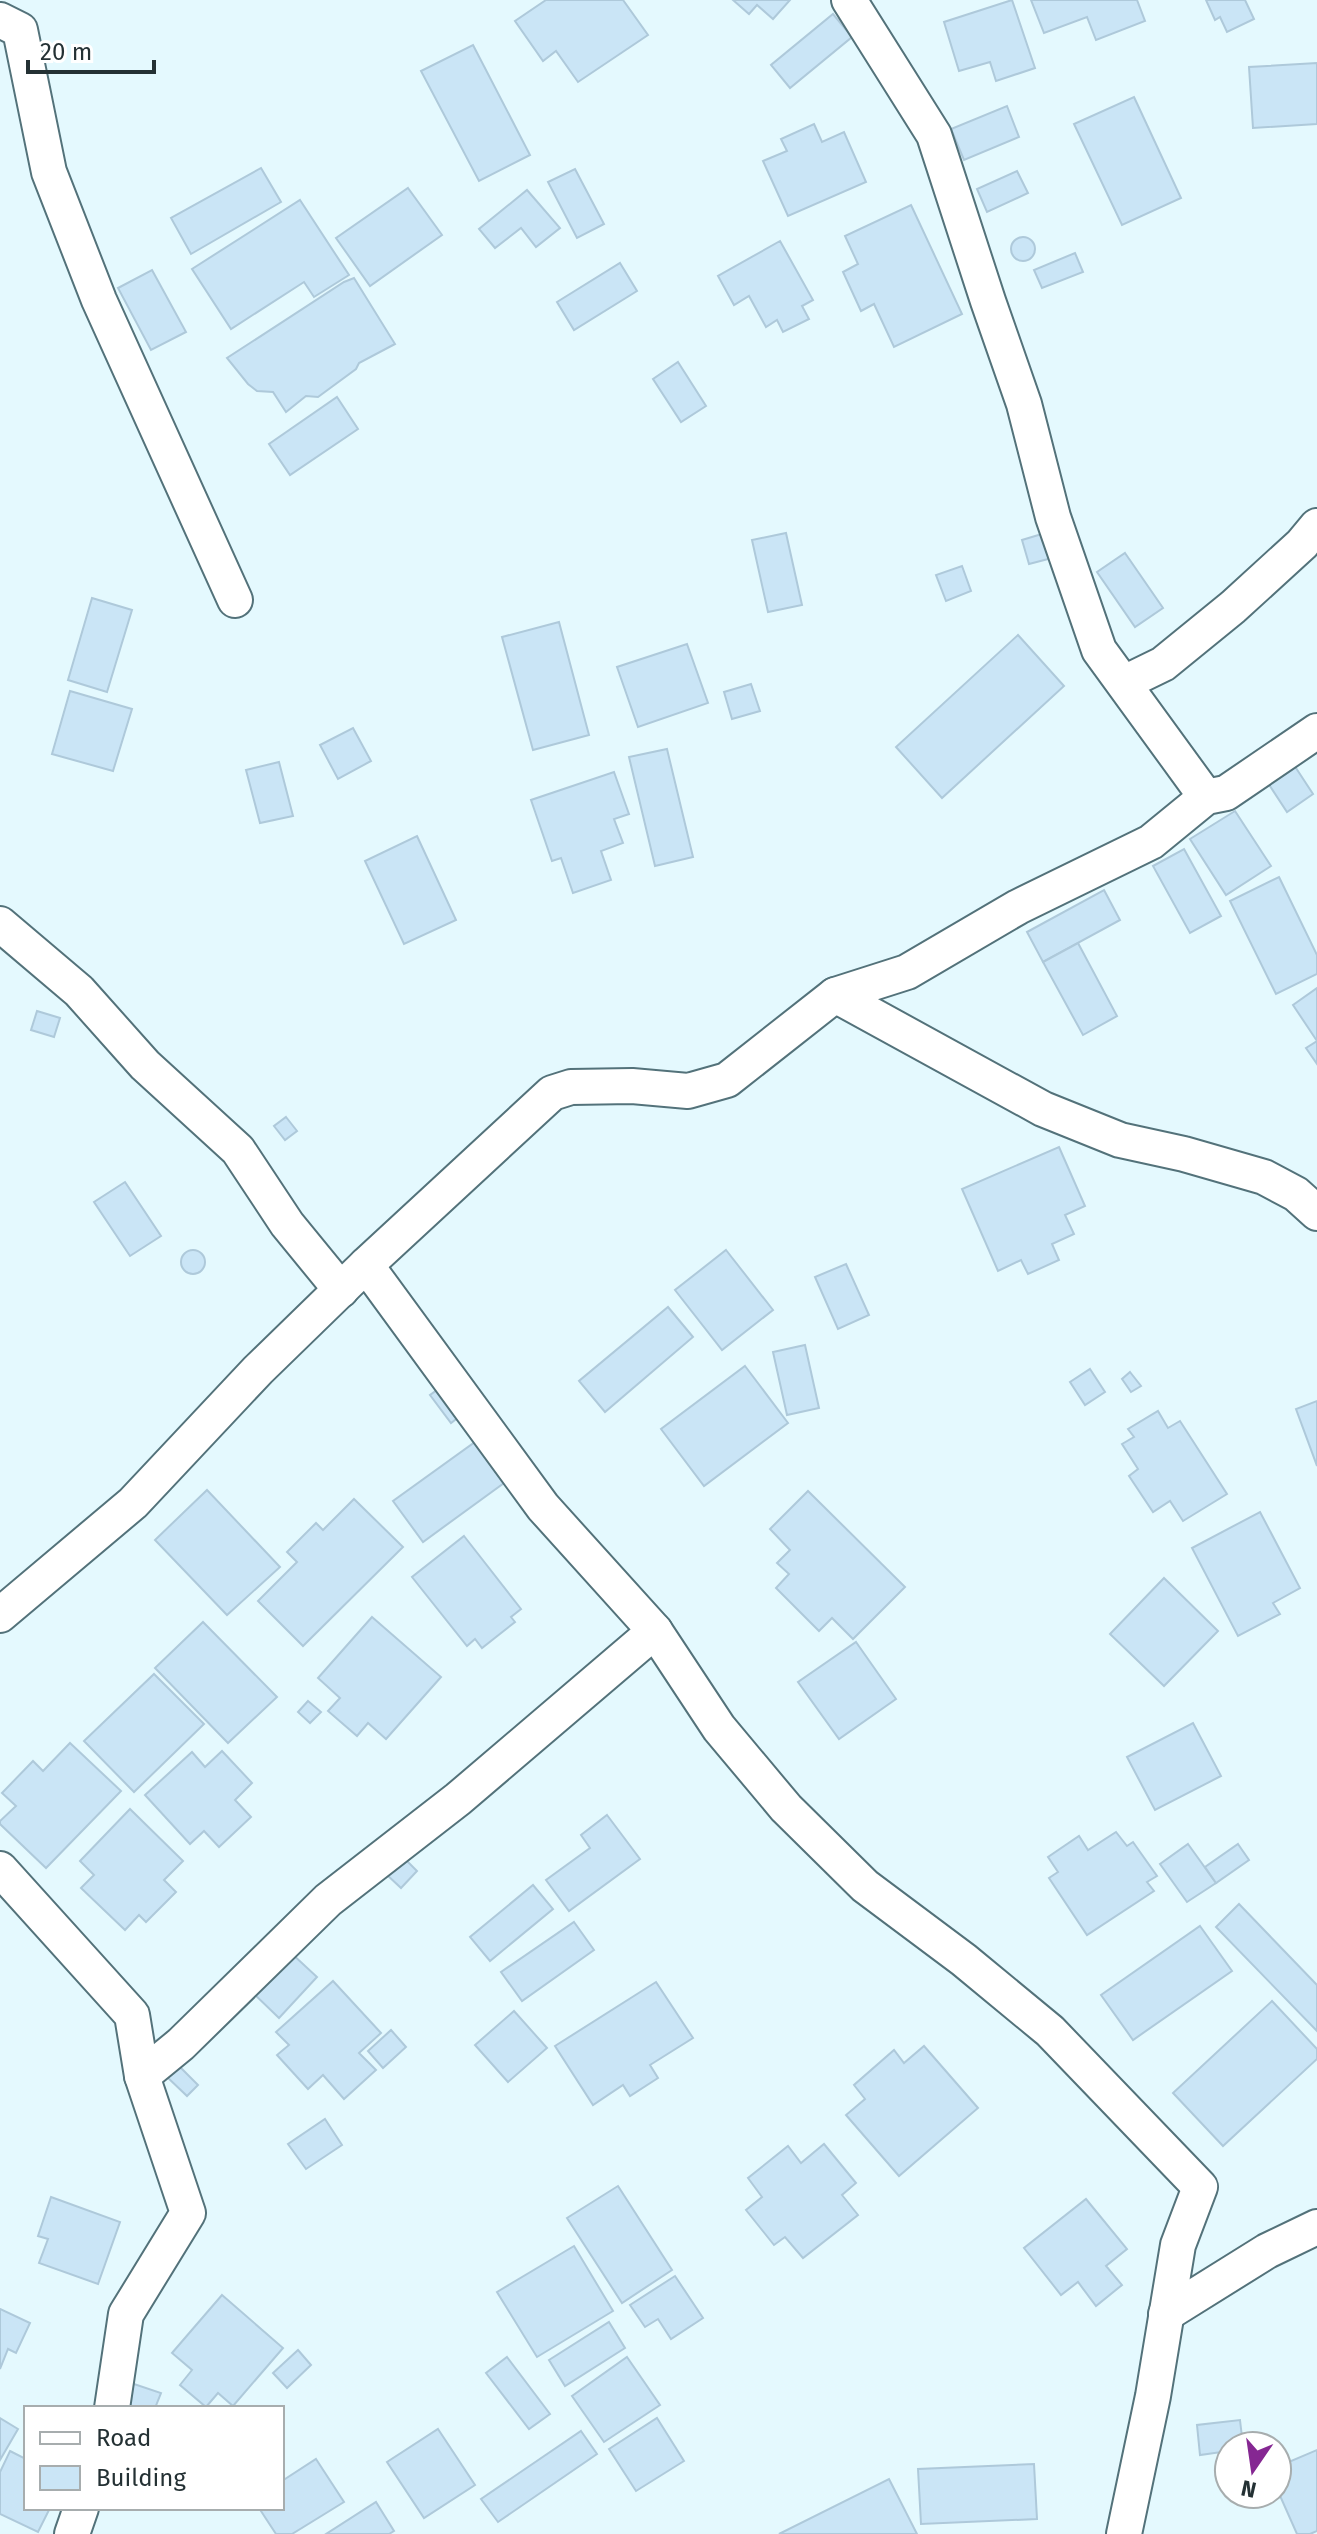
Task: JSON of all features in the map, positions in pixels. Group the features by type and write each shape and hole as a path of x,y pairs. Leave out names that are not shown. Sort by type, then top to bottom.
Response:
{"street":[{"path":"849,0 934,135 1024,404 1053,517 1099,650 1206,797"},
{"path":"0,20 20,30 49,172 99,300 235,600"},
{"path":"1124,683 1163,664 1233,607 1302,544 1317,526"},
{"path":"0,1615 133,1503 258,1370 552,1093 571,1087 632,1086 688,1091 727,1080 835,995 907,972 1018,907 1151,842 1206,797 1226,793 1317,731"},
{"path":"0,924 79,991 145,1065 238,1150 287,1224 341,1290"},
{"path":"835,995 1043,1109 1120,1140 1264,1177 1296,1194 1317,1213"},
{"path":"366,1265 543,1507 655,1631 719,1728 786,1808 865,1886 964,1960 1050,2031 1200,2187 1178,2245 1153,2396 1124,2534"},
{"path":"142,2076 181,2044 328,1900 458,1799 655,1631"},
{"path":"0,1869 132,2015 142,2076 188,2213 126,2314 112,2406"},
{"path":"1166,2314 1267,2251 1317,2227"},
{"path":"72,2534 80,2510"}],"building":[{"path":"546,0 623,0 648,35 578,82 556,51 543,61 515,21"},
{"path":"733,0 790,0 773,19 757,5 749,14"},
{"path":"1012,0 1035,68 996,81 990,62 959,71 944,22"},
{"path":"1031,0 1137,0 1145,21 1096,40 1087,17 1044,33"},
{"path":"1206,0 1245,0 1254,19 1227,32 1220,17 1215,20"},
{"path":"833,14 852,37 790,88 771,65"},
{"path":"473,45 530,155 479,181 421,71"},
{"path":"1317,63 1317,124 1253,128 1249,67"},
{"path":"1134,97 1181,198 1122,225 1074,124"},
{"path":"1007,106 1019,137 964,160 951,129"},
{"path":"814,124 822,142 844,132 866,182 788,216 763,161 787,151 781,139"},
{"path":"261,168 281,202 191,254 171,218"},
{"path":"575,169 604,224 577,238 548,182"},
{"path":"1017,171 1028,193 987,212 977,189"},
{"path":"408,188 442,235 370,286 336,238"},
{"path":"527,190 560,228 536,247 521,228 495,248 479,229"},
{"path":"300,200 349,275 314,297 304,282 231,329 192,269"},
{"path":"911,205 962,314 894,347 874,304 861,311 843,272 858,264 845,236"},
{"path":"1023,237 1032,240 1035,249 1032,258 1023,261 1014,258 1011,249 1014,240"},
{"path":"780,241 813,300 802,306 809,319 783,332 777,320 766,327 749,296 734,305 718,276"},
{"path":"1075,253 1083,272 1042,288 1034,270"},
{"path":"620,263 637,291 574,330 557,302"},
{"path":"152,270 186,332 151,350 118,288"},
{"path":"354,278 395,344 359,363 356,369 318,397 306,396 286,412 273,392 257,391 227,358"},
{"path":"678,362 706,406 681,422 653,379"},
{"path":"337,397 358,429 290,475 269,444"},
{"path":"786,533 802,605 768,612 752,540"},
{"path":"1045,533 1052,558 1029,564 1022,540"},
{"path":"1125,553 1163,608 1135,627 1097,572"},
{"path":"962,566 971,591 946,601 936,575"},
{"path":"92,598 132,610 107,692 68,680"},
{"path":"559,622 589,735 533,750 502,637"},
{"path":"1018,635 1064,686 942,798 896,747"},
{"path":"687,644 708,703 638,727 617,667"},
{"path":"751,684 760,711 732,719 724,692"},
{"path":"70,691 132,709 113,771 52,754"},
{"path":"353,728 371,761 338,779 320,745"},
{"path":"667,749 693,857 655,866 629,757"},
{"path":"279,762 293,816 260,823 246,770"},
{"path":"1294,765 1313,794 1287,812 1268,783"},
{"path":"614,772 629,814 614,819 623,843 601,851 611,880 573,893 561,858 552,861 531,800"},
{"path":"1235,811 1271,866 1226,895 1190,839"},
{"path":"417,836 456,920 404,944 365,861"},
{"path":"1184,849 1221,916 1190,933 1153,866"},
{"path":"1279,877 1317,955 1317,974 1276,994 1230,901"},
{"path":"1104,890 1120,920 1043,962 1027,932"},
{"path":"1078,943 1117,1016 1083,1035 1043,962"},
{"path":"1317,988 1317,1041 1293,1005"},
{"path":"37,1011 60,1018 54,1037 31,1030"},
{"path":"1317,1041 1317,1064 1306,1048"},
{"path":"286,1117 297,1131 285,1140 274,1126"},
{"path":"1059,1147 1085,1206 1065,1215 1074,1234 1052,1244 1059,1260 1028,1274 1021,1260 998,1271 962,1189"},
{"path":"125,1182 161,1236 130,1256 94,1202"},
{"path":"193,1250 201,1254 205,1262 201,1270 193,1274 185,1270 181,1262 185,1254"},
{"path":"726,1250 773,1310 722,1350 675,1290"},
{"path":"846,1264 869,1315 838,1329 815,1277"},
{"path":"668,1307 693,1337 605,1412 579,1381"},
{"path":"805,1345 819,1408 787,1415 773,1352"},
{"path":"745,1366 788,1423 704,1486 661,1429"},
{"path":"1090,1369 1105,1392 1085,1405 1070,1382"},
{"path":"1130,1372 1141,1386 1131,1392 1122,1379"},
{"path":"444,1385 464,1413 451,1423 430,1395"},
{"path":"1317,1401 1317,1466 1296,1409"},
{"path":"1158,1411 1168,1428 1180,1421 1227,1494 1183,1521 1170,1501 1153,1512 1129,1476 1138,1469 1122,1444 1134,1437 1128,1429"},
{"path":"475,1442 504,1483 423,1542 393,1501"},
{"path":"207,1490 280,1567 227,1615 155,1540"},
{"path":"808,1491 905,1587 853,1639 832,1618 819,1631 776,1588 789,1574 777,1563 790,1550 770,1529"},
{"path":"354,1499 403,1547 303,1646 258,1601 297,1562 287,1552 316,1523 323,1530"},
{"path":"1260,1512 1300,1588 1273,1603 1280,1614 1238,1636 1192,1548"},
{"path":"464,1536 521,1609 511,1617 515,1622 482,1648 475,1639 467,1646 412,1577"},
{"path":"1164,1578 1218,1631 1164,1686 1110,1634"},
{"path":"372,1617 441,1677 386,1739 368,1723 357,1736 328,1711 340,1698 318,1678"},
{"path":"203,1622 277,1697 228,1743 155,1668"},
{"path":"856,1642 896,1699 839,1739 798,1682"},
{"path":"154,1674 204,1724 134,1792 84,1741"},
{"path":"308,1701 321,1712 310,1723 298,1712"},
{"path":"1193,1723 1221,1776 1155,1810 1127,1757"},
{"path":"70,1743 121,1791 46,1868 0,1824 16,1806 2,1793 33,1761 43,1771"},
{"path":"222,1751 252,1783 235,1800 251,1817 219,1847 204,1831 190,1844 145,1795 192,1752 205,1767"},
{"path":"130,1809 183,1861 164,1880 176,1892 146,1922 139,1915 125,1930 81,1888 94,1875 80,1861"},
{"path":"607,1815 640,1859 569,1911 546,1880 590,1848 581,1835"},
{"path":"1116,1832 1127,1846 1133,1842 1157,1876 1147,1882 1154,1891 1087,1935 1049,1878 1058,1872 1048,1857 1079,1836 1088,1850"},
{"path":"1188,1844 1216,1883 1187,1902 1160,1864"},
{"path":"1238,1844 1249,1860 1216,1883 1205,1867"},
{"path":"403,1857 417,1871 401,1888 386,1874"},
{"path":"533,1885 553,1909 490,1961 470,1937"},
{"path":"1239,1904 1317,1985 1317,2031 1216,1927"},
{"path":"574,1922 594,1950 522,2001 501,1972"},
{"path":"1200,1926 1232,1971 1133,2040 1101,1995"},
{"path":"290,1952 317,1977 279,2018 252,1992"},
{"path":"333,1981 381,2033 359,2053 376,2070 344,2099 323,2075 308,2089 277,2055 289,2045 276,2032"},
{"path":"656,1982 693,2038 650,2065 658,2078 630,2096 623,2085 593,2105 555,2046"},
{"path":"1272,2001 1317,2049 1317,2059 1223,2146 1173,2093"},
{"path":"514,2011 547,2048 508,2082 475,2045"},
{"path":"391,2030 406,2047 383,2068 368,2051"},
{"path":"924,2046 978,2108 899,2176 846,2115 865,2099 854,2085 894,2050 904,2063"},
{"path":"177,2064 198,2085 187,2096 166,2076"},
{"path":"325,2119 342,2145 306,2169 288,2144"},
{"path":"824,2144 856,2183 842,2195 858,2215 803,2258 785,2237 774,2245 746,2210 762,2197 748,2178 788,2146 801,2163"},
{"path":"618,2186 672,2270 622,2303 567,2218"},
{"path":"51,2197 120,2222 98,2284 39,2263 48,2239 38,2236"},
{"path":"1086,2199 1127,2249 1106,2266 1122,2285 1096,2306 1078,2282 1061,2295 1024,2248"},
{"path":"574,2246 613,2311 537,2357 497,2292"},
{"path":"675,2276 703,2318 671,2339 658,2319 645,2327 630,2305"},
{"path":"222,2295 283,2348 233,2406 218,2393 205,2406 180,2385 192,2370 172,2353"},
{"path":"0,2309 30,2323 16,2353 8,2349 0,2369"},
{"path":"609,2322 625,2348 565,2386 549,2360"},
{"path":"298,2350 311,2365 287,2388 273,2373"},
{"path":"507,2357 550,2414 529,2429 486,2373"},
{"path":"627,2357 660,2405 604,2442 572,2396"},
{"path":"128,2382 161,2393 156,2406 125,2406"},
{"path":"0,2418 18,2429 0,2460"},
{"path":"657,2418 684,2461 636,2491 609,2449"},
{"path":"1240,2420 1241,2430 1213,2430 1213,2453 1200,2455 1197,2425"},
{"path":"438,2429 475,2485 424,2518 387,2462"},
{"path":"581,2431 597,2454 498,2522 481,2499"},
{"path":"1317,2450 1317,2531 1310,2534 1297,2534 1286,2510 1293,2510 1293,2460"},
{"path":"10,2451 24,2458 24,2510 49,2510 38,2532 0,2514 0,2472"},
{"path":"316,2459 344,2502 292,2534 276,2534 260,2510 284,2510 284,2480"},
{"path":"1034,2464 1037,2519 921,2524 918,2469"},
{"path":"889,2479 917,2534 779,2534"},
{"path":"376,2502 394,2531 389,2534 326,2534"}]}
